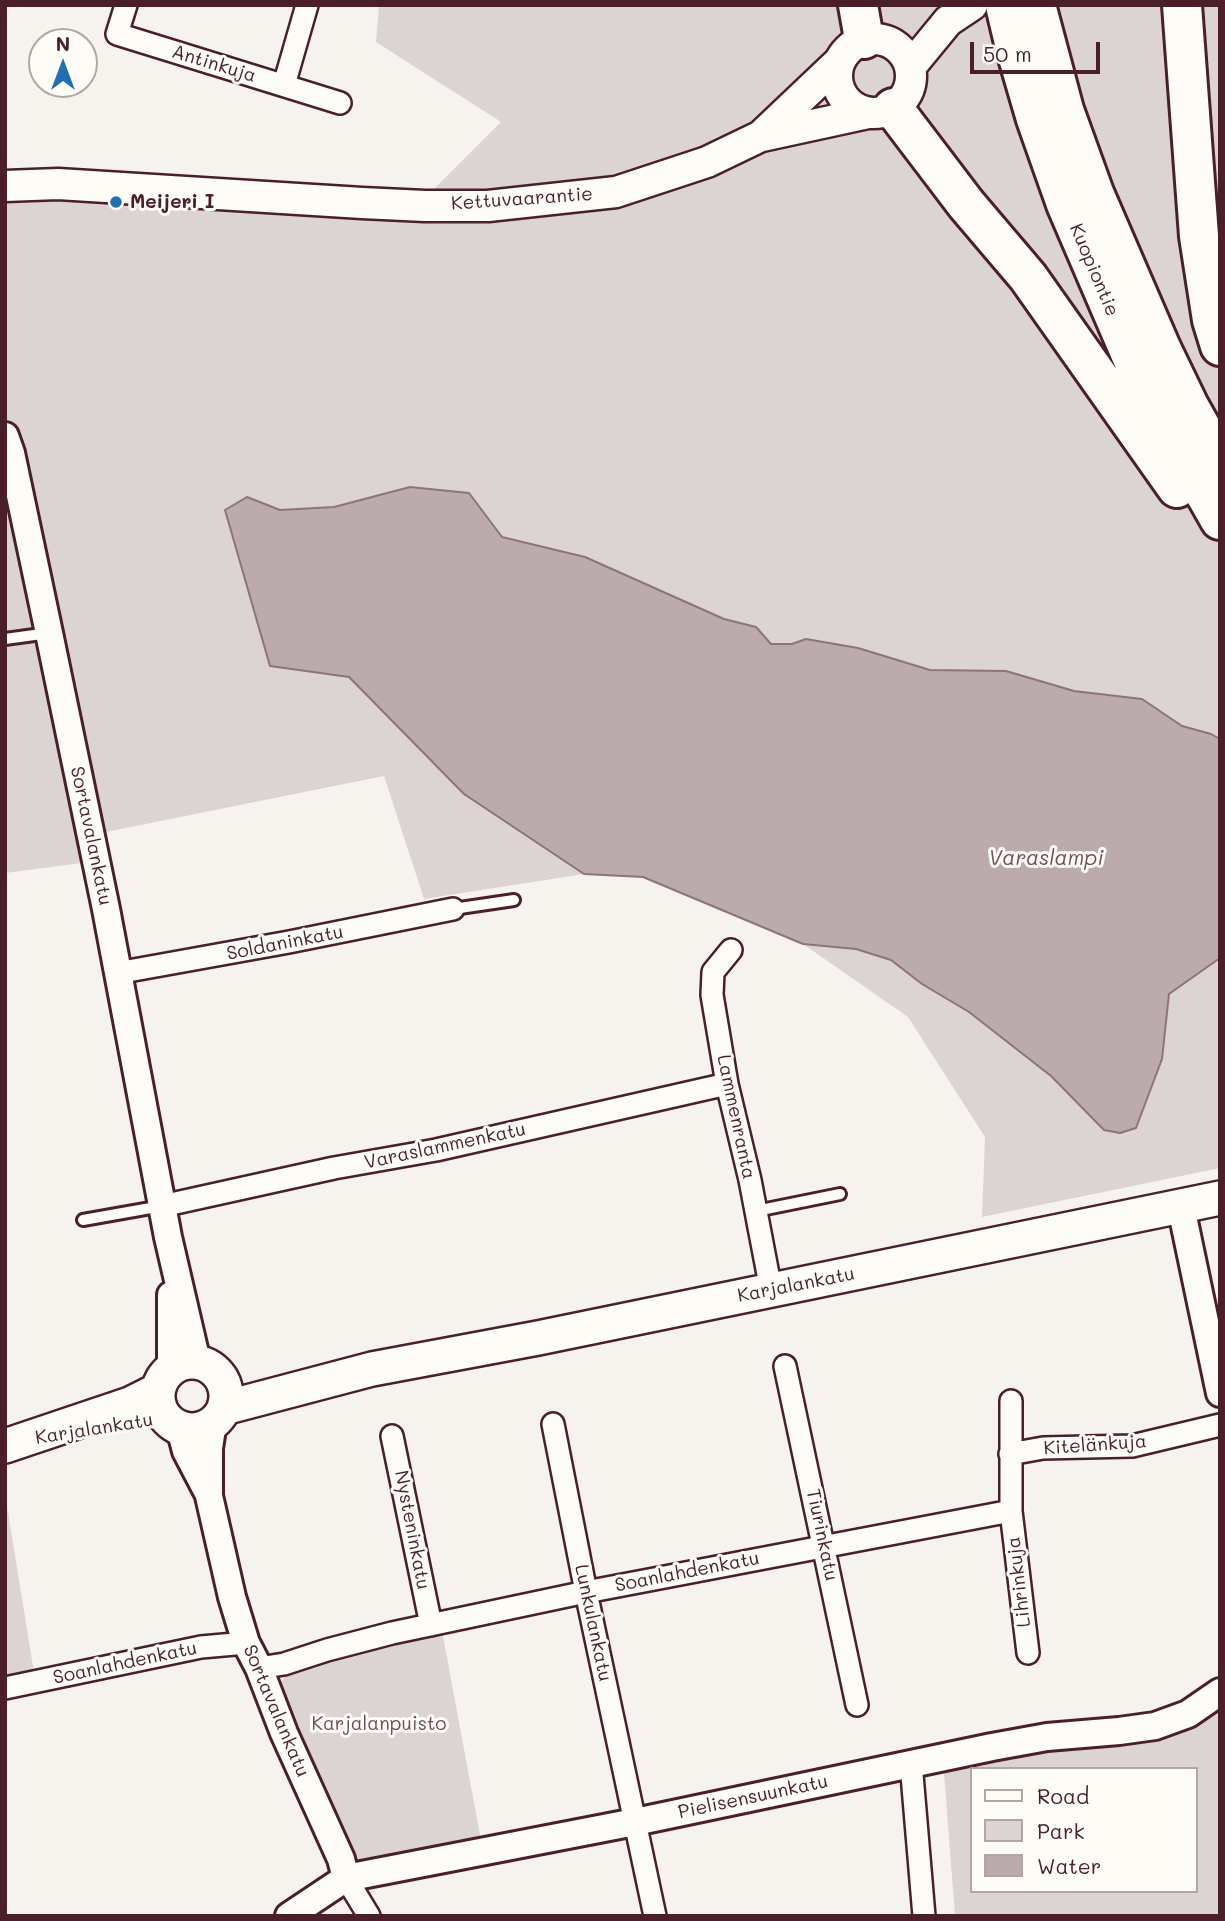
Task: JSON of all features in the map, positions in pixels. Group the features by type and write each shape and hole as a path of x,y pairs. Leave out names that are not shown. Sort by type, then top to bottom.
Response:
{"highway":[{"name":"Kuopiontie","path":"1005,5 1036,119 1066,204 1133,360 1163,420 1220,520"},
{"name":"Kuopiontie","path":"1036,5 1064,110 1094,193 1161,348 1220,461"},
{"path":"1182,5 1199,236 1212,320 1220,346"},
{"path":"881,110 1028,277 1155,459 1220,546"}],"main road":[{"name":"Kettuvaarantie","path":"761,136 862,37 959,14"},
{"name":"Kettuvaarantie","path":"911,66 959,14"},
{"path":"862,37 898,46 911,66 912,78 903,100 881,110 857,109 848,103 838,84 837,74 862,37"},
{"name":"Kettuvaarantie","path":"5,187 58,184 362,203 488,206 616,192 707,162 761,136 881,110"},
{"name":"Kettuvaarantie","path":"5,168 230,194"},
{"name":"Karjalankatu","path":"13,1443 130,1404 174,1393 197,1429 220,1404 372,1369 538,1338 1220,1198"},
{"path":"174,1393 208,1366 217,1373 220,1404"}],"street":[{"name":"Antinkuja","path":"125,5 117,34 340,103"},
{"path":"284,85 307,5"},
{"name":"Sortavalankatu","path":"5,436 11,453 106,909 168,1237 174,1393 187,1451 209,1496"},
{"name":"Soldaninkatu","path":"117,973 453,909"},
{"name":"Lammenranta","path":"731,950 713,972 712,995 727,1084 771,1290"},
{"name":"Varaslammenkatu","path":"162,1206 306,1174 436,1150 727,1084"},
{"path":"1181,1207 1220,1393"},
{"name":"Tiurinkatu","path":"785,1366 857,1705"},
{"path":"1011,1401 1011,1511"},
{"name":"Sortavalankatu","path":"220,1404 209,1448 209,1496 232,1597 246,1643 341,1859 346,1878 369,1916"},
{"name":"Lunkulankatu","path":"553,1424 655,1916"},
{"name":"Kitelänkuja","path":"1010,1454 1043,1448 1132,1446 1220,1425"},
{"name":"Nysteninkatu","path":"392,1436 431,1625"},
{"name":"Soanlahdenkatu","path":"259,1668 284,1664 327,1650 431,1625 586,1592 1011,1511"},
{"name":"Lihrinkuja","path":"1011,1511 1028,1653"},
{"name":"Soanlahdenkatu","path":"5,1688 201,1647 246,1643"},
{"name":"Pielisensuunkatu","path":"289,1916 346,1878 635,1822 1046,1737 1155,1726 1188,1714 1220,1692"},
{"path":"912,1763 924,1916"}],"lane":[{"path":"5,639 49,633"},
{"path":"453,909 514,900"},
{"path":"756,1211 840,1194"},
{"path":"83,1220 162,1206"}],"green space":[{"path":"379,5 1220,5 1220,739 1182,726 1142,699 1074,691 1006,671 930,670 858,648 806,639 792,644 771,644 756,627 724,619 585,557 502,536 469,493 410,487 334,507 280,510 247,497 270,666 349,677 464,794 584,874 424,899 384,776 101,833 89,862 5,873 5,195 62,196 401,222 501,122 376,42"},
{"path":"803,944 856,949 891,960 922,984 969,1012 1051,1076 1104,1130 1136,1128 1162,1059 1169,994 1220,958 1220,1168 982,1217 985,1137 908,1017"},
{"path":"5,1493 35,1679 5,1685"},
{"name":"Karjalanpuisto","path":"442,1631 481,1840 356,1864 275,1688 294,1668"},
{"path":"1220,1698 1220,1916 955,1916 943,1760 1048,1740"}],"water":[{"name":"Varaslampi","path":"410,487 469,493 502,537 585,557 724,619 756,627 771,644 792,644 806,639 858,648 930,670 1006,671 1074,691 1142,699 1182,726 1220,739 1220,958 1169,994 1162,1059 1136,1128 1120,1133 1104,1130 1051,1076 969,1012 922,984 891,960 856,949 803,944 643,877 584,874 464,794 349,677 270,666 225,510 247,497 280,510 334,507"}],"place":[{"name":"Meijeri I","path":"116,202"}]}
